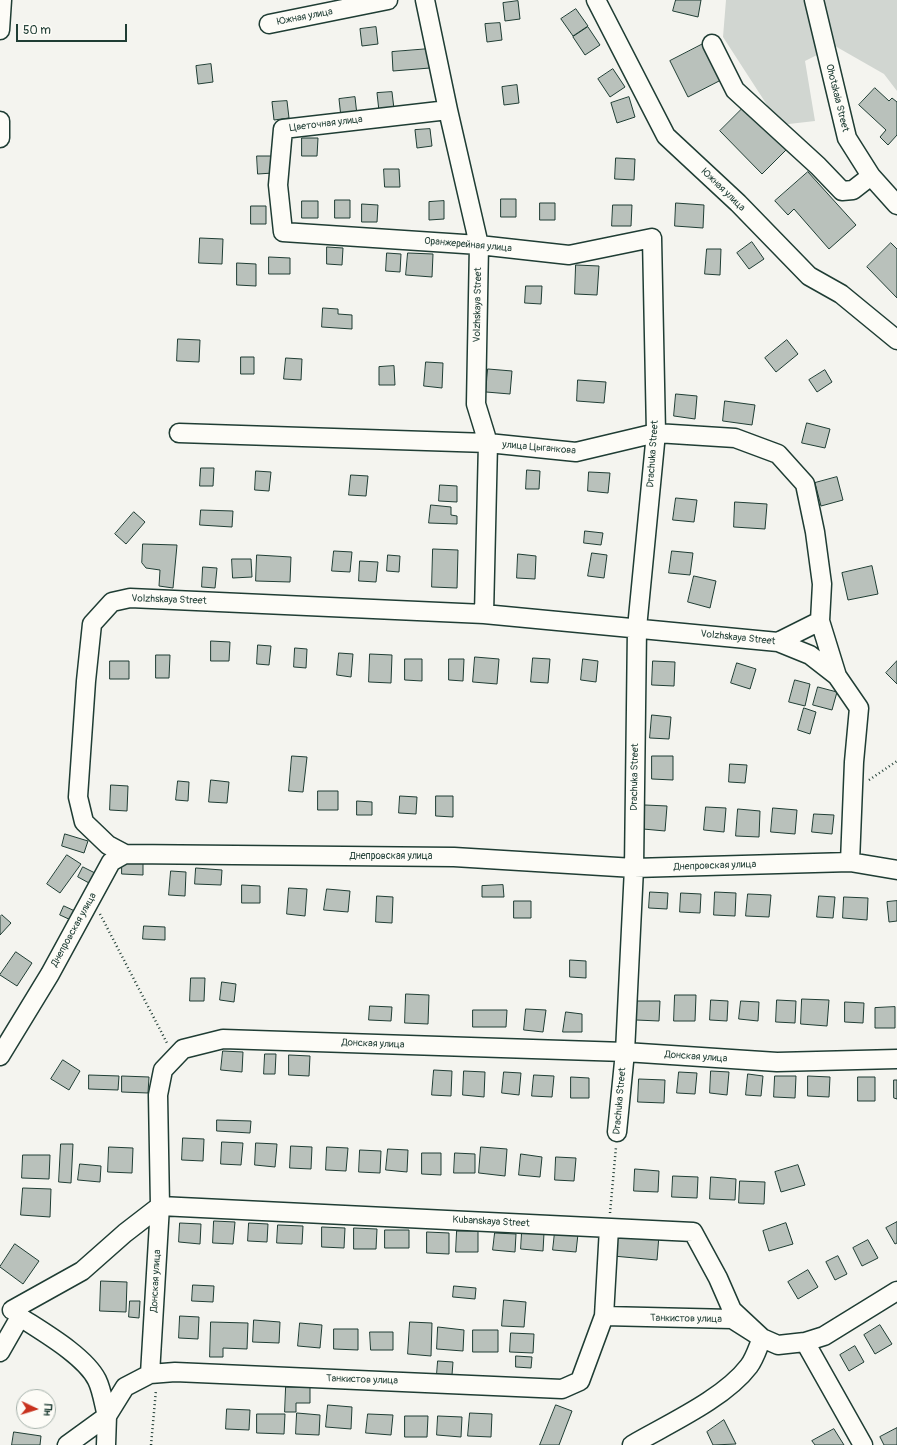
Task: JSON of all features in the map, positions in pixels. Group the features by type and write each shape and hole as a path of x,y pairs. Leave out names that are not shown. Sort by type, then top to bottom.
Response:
{"street":[{"path":"0,30 2,0"},
{"name":"Южная улица","path":"269,24 388,0"},
{"name":"Volzhskaya Street","path":"425,0 448,110 479,245 476,404 488,443 484,614"},
{"name":"Южная улица","path":"596,0 666,136 738,203 809,276 841,294 897,340"},
{"name":"Ohotskaia Street","path":"814,0 847,138 871,176 897,205"},
{"path":"712,44 735,90 818,166 842,191 853,190 871,176"},
{"name":"Цветочная улица","path":"283,232 278,185 283,129 448,110"},
{"path":"0,121 0,138"},
{"name":"Оранжерейная улица","path":"283,232 479,245 569,255 652,238"},
{"name":"Drachuka Street","path":"617,1132 625,1052 634,868 637,628 656,433 652,238"},
{"name":"улица Цыганкова","path":"179,433 488,443 576,452 656,433 735,438 778,454 805,484 815,532 822,584 820,621 837,676"},
{"name":"Volzhskaya Street","path":"125,854 108,845 84,822 78,797 86,681 92,624 112,602 130,598 484,614 778,642 810,655 837,676 859,708 853,784 850,862"},
{"path":"778,642 820,621"},
{"name":"Днепровская улица","path":"0,1056 50,974 111,862 125,854 454,857 634,868 850,862 897,870"},
{"name":"Донская улица","path":"154,1374 160,1206 158,1095 163,1070 183,1049 223,1039 625,1052 777,1062 897,1058"},
{"path":"0,1352 11,1309 82,1271 125,1233 160,1206"},
{"name":"Kubanskaya Street","path":"160,1206 693,1232 718,1278 732,1310 762,1338"},
{"path":"604,1316 609,1228"},
{"name":"Танкистов улица","path":"107,1416 125,1387 154,1374 175,1372 562,1388 580,1381 604,1316 732,1319 778,1346 805,1342 824,1336 897,1291"},
{"path":"11,1309 88,1366 98,1381 107,1416 106,1445"},
{"path":"632,1445 699,1407 730,1386 750,1365 762,1338"},
{"path":"805,1342 863,1445"},
{"path":"67,1445 107,1416"}],"path":[{"path":"853,784 870,780 897,761"},
{"path":"93,895 99,912 174,1058"},
{"name":"Drachuka Street","path":"609,1228 617,1132"},
{"path":"151,1445 154,1374"}],"shaded area":[{"path":"726,0 897,0 897,91 884,74 835,46 805,61 815,121 780,125 723,37"}],"building":[{"path":"676,0 701,0 698,17 673,11"},
{"path":"518,1 520,19 505,21 503,3"},
{"path":"576,9 588,26 573,36 561,19"},
{"path":"500,23 502,40 487,42 485,24"},
{"path":"376,27 378,44 362,46 360,29"},
{"path":"588,27 600,45 585,55 573,37"},
{"path":"703,44 721,80 688,97 670,61"},
{"path":"429,49 430,68 393,71 392,52"},
{"path":"211,64 213,82 198,84 196,66"},
{"path":"613,69 625,87 610,97 598,79"},
{"path":"517,85 519,103 504,105 502,87"},
{"path":"875,88 889,101 892,98 897,102 897,135 888,145 880,137 886,130 859,105"},
{"path":"392,92 394,109 379,111 377,93"},
{"path":"355,97 357,115 341,117 339,99"},
{"path":"629,97 635,117 617,123 611,103"},
{"path":"287,101 289,118 274,120 272,102"},
{"path":"744,107 786,150 762,174 720,131"},
{"path":"430,129 432,146 417,148 415,130"},
{"path":"302,138 318,138 317,156 302,156"},
{"path":"257,156 273,156 273,173 258,174"},
{"path":"616,158 635,159 634,180 615,179"},
{"path":"384,169 399,169 400,187 385,187"},
{"path":"808,172 856,225 829,249 794,209 788,215 775,201"},
{"path":"501,199 516,199 516,217 501,217"},
{"path":"335,200 350,200 350,218 335,218"},
{"path":"302,201 318,201 318,218 302,218"},
{"path":"444,201 444,219 429,220 429,202"},
{"path":"540,203 555,203 555,220 540,220"},
{"path":"676,203 704,205 703,228 675,226"},
{"path":"362,204 378,205 377,222 362,222"},
{"path":"613,205 632,205 631,226 612,226"},
{"path":"251,206 266,206 266,224 251,224"},
{"path":"200,238 223,239 222,264 199,263"},
{"path":"752,242 764,259 749,269 737,253"},
{"path":"891,243 897,249 897,298 867,267"},
{"path":"327,247 343,248 342,265 327,264"},
{"path":"707,249 721,249 720,275 705,274"},
{"path":"387,253 401,254 400,272 386,271"},
{"path":"408,253 433,254 432,277 406,275"},
{"path":"269,257 290,258 290,274 269,274"},
{"path":"237,263 256,264 256,286 237,285"},
{"path":"576,265 599,266 597,295 575,294"},
{"path":"526,286 542,286 541,304 525,303"},
{"path":"323,308 338,309 338,314 352,315 352,329 322,327"},
{"path":"178,339 200,340 199,362 177,361"},
{"path":"787,340 798,354 776,372 765,358"},
{"path":"241,357 254,357 254,374 241,374"},
{"path":"286,358 302,359 301,380 284,379"},
{"path":"426,362 443,363 442,388 424,386"},
{"path":"394,366 395,385 379,385 379,367"},
{"path":"488,369 512,371 510,394 486,392"},
{"path":"825,370 832,382 817,392 809,380"},
{"path":"578,380 606,382 604,403 577,401"},
{"path":"676,394 697,396 695,419 674,416"},
{"path":"725,401 755,405 752,425 723,421"},
{"path":"807,423 830,429 825,448 802,443"},
{"path":"201,468 214,468 213,486 200,486"},
{"path":"527,470 540,471 539,489 526,489"},
{"path":"256,471 271,472 269,491 255,490"},
{"path":"589,472 610,473 608,493 588,491"},
{"path":"351,475 368,476 366,496 349,495"},
{"path":"837,477 843,500 821,506 815,483"},
{"path":"440,485 457,486 457,502 439,501"},
{"path":"676,498 697,500 694,522 673,520"},
{"path":"735,502 767,504 765,529 734,527"},
{"path":"431,505 451,507 451,515 457,516 457,524 429,523"},
{"path":"201,510 233,511 232,527 200,525"},
{"path":"134,512 145,522 126,544 115,534"},
{"path":"585,531 603,533 601,545 584,543"},
{"path":"143,544 177,545 173,588 159,586 160,570 146,568 142,563"},
{"path":"433,549 458,550 457,588 432,587"},
{"path":"334,551 352,552 350,572 332,571"},
{"path":"672,551 693,553 690,575 669,573"},
{"path":"592,553 607,555 604,578 588,576"},
{"path":"518,554 536,556 535,579 517,578"},
{"path":"257,555 291,557 290,582 256,581"},
{"path":"388,555 400,556 399,572 387,571"},
{"path":"232,559 251,559 252,577 233,578"},
{"path":"360,561 378,562 376,582 359,581"},
{"path":"872,566 878,594 848,600 842,573"},
{"path":"203,567 217,568 215,588 202,587"},
{"path":"694,576 716,581 710,608 688,602"},
{"path":"211,641 230,642 229,661 211,661"},
{"path":"258,645 271,646 269,665 257,664"},
{"path":"295,648 307,649 306,668 294,667"},
{"path":"339,653 353,654 351,677 337,675"},
{"path":"370,654 392,655 391,683 369,682"},
{"path":"156,655 170,655 169,678 156,678"},
{"path":"475,657 499,659 497,684 473,682"},
{"path":"533,658 550,659 548,683 531,682"},
{"path":"405,659 422,659 422,681 405,680"},
{"path":"449,659 464,659 463,681 449,680"},
{"path":"583,659 598,661 596,682 581,680"},
{"path":"110,661 129,661 129,679 110,679"},
{"path":"653,661 675,662 674,686 652,685"},
{"path":"897,661 897,684 886,673"},
{"path":"737,663 756,669 750,689 731,683"},
{"path":"795,680 810,684 805,706 789,702"},
{"path":"818,687 837,692 832,710 813,705"},
{"path":"804,708 816,712 810,734 798,730"},
{"path":"652,715 671,717 669,739 650,738"},
{"path":"292,756 307,757 303,792 289,791"},
{"path":"652,756 673,756 673,780 652,779"},
{"path":"730,764 747,765 745,783 729,782"},
{"path":"211,780 229,782 227,803 209,802"},
{"path":"178,781 189,782 188,801 176,800"},
{"path":"111,785 128,786 127,811 110,810"},
{"path":"318,791 338,791 338,810 318,810"},
{"path":"400,796 417,797 416,814 399,813"},
{"path":"436,796 453,796 453,817 436,816"},
{"path":"357,801 372,802 372,815 357,815"},
{"path":"645,805 667,806 665,831 643,829"},
{"path":"706,807 726,808 724,832 704,830"},
{"path":"773,808 797,810 795,834 771,832"},
{"path":"738,809 760,811 759,837 736,836"},
{"path":"814,814 834,815 832,834 812,832"},
{"path":"65,834 88,841 84,853 62,846"},
{"path":"67,855 81,864 60,893 47,884"},
{"path":"122,860 143,860 143,875 122,874"},
{"path":"83,867 95,873 89,883 78,877"},
{"path":"196,868 222,870 221,885 195,884"},
{"path":"171,871 186,872 185,896 169,895"},
{"path":"242,885 260,886 260,903 242,903"},
{"path":"503,885 504,897 482,897 482,886"},
{"path":"289,888 307,889 305,916 287,914"},
{"path":"327,889 350,891 348,912 324,910"},
{"path":"650,892 668,893 667,909 649,908"},
{"path":"715,892 736,893 735,916 714,915"},
{"path":"681,893 701,894 700,913 680,912"},
{"path":"748,894 771,895 769,917 746,916"},
{"path":"377,896 393,897 392,923 376,922"},
{"path":"819,896 835,897 833,918 817,917"},
{"path":"844,897 868,898 867,920 843,918"},
{"path":"514,901 531,901 531,918 514,918"},
{"path":"897,901 897,921 889,922 887,902"},
{"path":"64,906 77,912 73,921 60,915"},
{"path":"2,915 11,923 0,935 0,917"},
{"path":"144,926 165,927 165,940 143,939"},
{"path":"16,952 32,963 17,986 0,975"},
{"path":"570,960 586,961 586,978 570,977"},
{"path":"191,978 205,978 204,1001 190,1001"},
{"path":"222,982 236,984 234,1002 220,1000"},
{"path":"406,994 429,995 428,1024 405,1023"},
{"path":"675,995 696,995 695,1021 674,1021"},
{"path":"802,999 829,1000 827,1026 801,1024"},
{"path":"711,1000 728,1001 727,1021 710,1020"},
{"path":"777,1000 796,1001 795,1023 776,1022"},
{"path":"637,1001 660,1001 659,1021 636,1020"},
{"path":"741,1001 759,1002 758,1021 739,1019"},
{"path":"845,1002 864,1003 863,1023 845,1022"},
{"path":"370,1006 392,1007 391,1021 369,1020"},
{"path":"895,1007 895,1028 875,1028 875,1008"},
{"path":"526,1009 546,1010 543,1032 524,1030"},
{"path":"473,1010 507,1010 506,1027 473,1027"},
{"path":"566,1012 582,1014 582,1032 563,1032"},
{"path":"223,1051 243,1052 242,1072 221,1070"},
{"path":"265,1054 276,1054 275,1074 264,1074"},
{"path":"289,1055 310,1056 309,1076 289,1075"},
{"path":"63,1060 80,1071 69,1090 51,1079"},
{"path":"434,1070 452,1071 451,1096 432,1095"},
{"path":"464,1071 485,1072 484,1097 463,1095"},
{"path":"711,1071 729,1072 727,1095 710,1093"},
{"path":"504,1072 521,1073 519,1095 502,1093"},
{"path":"679,1072 697,1073 695,1094 677,1093"},
{"path":"748,1074 763,1076 761,1096 746,1095"},
{"path":"89,1075 119,1076 118,1090 89,1089"},
{"path":"534,1075 554,1076 552,1097 532,1096"},
{"path":"122,1076 149,1077 148,1093 122,1092"},
{"path":"775,1076 796,1076 795,1098 774,1097"},
{"path":"808,1076 830,1077 829,1097 808,1096"},
{"path":"571,1077 589,1078 589,1098 571,1098"},
{"path":"858,1077 875,1077 875,1101 858,1101"},
{"path":"639,1079 665,1080 664,1103 638,1102"},
{"path":"894,1080 897,1080 897,1099 894,1098"},
{"path":"217,1120 251,1121 250,1133 217,1131"},
{"path":"183,1138 204,1139 203,1161 182,1160"},
{"path":"222,1142 243,1143 241,1165 221,1164"},
{"path":"256,1143 277,1144 275,1167 255,1165"},
{"path":"61,1144 73,1144 71,1183 59,1182"},
{"path":"291,1146 312,1147 311,1169 290,1168"},
{"path":"109,1147 133,1148 132,1173 108,1172"},
{"path":"327,1147 348,1148 346,1171 326,1170"},
{"path":"481,1147 507,1149 505,1176 479,1173"},
{"path":"388,1149 408,1150 407,1172 386,1170"},
{"path":"360,1150 381,1151 380,1173 359,1172"},
{"path":"422,1153 441,1153 441,1175 422,1174"},
{"path":"455,1153 475,1154 475,1173 454,1173"},
{"path":"521,1154 542,1157 540,1177 519,1175"},
{"path":"23,1155 50,1155 49,1179 22,1178"},
{"path":"556,1157 576,1158 574,1181 555,1180"},
{"path":"80,1164 101,1166 100,1182 78,1180"},
{"path":"798,1165 805,1185 781,1192 775,1172"},
{"path":"635,1169 659,1171 658,1192 634,1191"},
{"path":"673,1176 698,1177 697,1198 672,1197"},
{"path":"711,1177 736,1179 735,1200 710,1199"},
{"path":"740,1181 765,1182 764,1204 739,1203"},
{"path":"23,1188 51,1189 50,1217 21,1215"},
{"path":"214,1221 235,1222 233,1244 213,1243"},
{"path":"897,1222 897,1243 895,1244 886,1228"},
{"path":"180,1223 201,1224 200,1244 179,1242"},
{"path":"249,1223 268,1224 267,1242 248,1241"},
{"path":"786,1223 793,1244 769,1251 763,1231"},
{"path":"278,1225 303,1226 302,1244 277,1243"},
{"path":"322,1227 345,1228 344,1248 322,1247"},
{"path":"354,1228 377,1229 376,1249 354,1249"},
{"path":"385,1230 409,1230 409,1248 385,1248"},
{"path":"457,1231 478,1231 478,1252 456,1252"},
{"path":"616,1231 659,1235 657,1260 613,1256"},
{"path":"427,1232 449,1233 449,1254 427,1253"},
{"path":"522,1232 544,1233 543,1251 521,1249"},
{"path":"555,1232 578,1234 576,1252 553,1250"},
{"path":"495,1233 516,1234 515,1252 493,1250"},
{"path":"868,1240 878,1258 862,1266 853,1248"},
{"path":"15,1244 39,1261 23,1284 0,1267"},
{"path":"838,1256 847,1274 835,1280 826,1262"},
{"path":"808,1270 818,1287 798,1299 788,1282"},
{"path":"101,1281 127,1282 126,1312 100,1311"},
{"path":"193,1285 214,1286 213,1302 192,1301"},
{"path":"454,1286 476,1288 475,1299 453,1297"},
{"path":"504,1300 526,1302 524,1327 502,1326"},
{"path":"130,1301 140,1301 139,1318 129,1317"},
{"path":"180,1316 199,1317 198,1339 179,1338"},
{"path":"254,1320 280,1322 279,1343 253,1342"},
{"path":"211,1322 248,1323 247,1349 223,1348 223,1357 210,1357"},
{"path":"410,1322 432,1323 431,1356 408,1354"},
{"path":"300,1323 322,1325 320,1348 298,1346"},
{"path":"880,1325 892,1344 875,1354 864,1335"},
{"path":"438,1327 464,1330 463,1351 437,1349"},
{"path":"334,1329 358,1329 358,1350 334,1349"},
{"path":"473,1330 498,1330 498,1352 473,1352"},
{"path":"370,1332 393,1332 393,1350 371,1350"},
{"path":"511,1333 534,1334 533,1353 510,1352"},
{"path":"855,1346 864,1362 849,1371 840,1355"},
{"path":"516,1356 532,1357 531,1368 516,1367"},
{"path":"438,1361 453,1362 452,1375 437,1374"},
{"path":"286,1387 310,1387 310,1403 296,1403 296,1412 285,1412"},
{"path":"328,1405 352,1407 351,1429 326,1427"},
{"path":"556,1405 572,1411 559,1445 540,1445"},
{"path":"227,1409 250,1410 249,1430 226,1429"},
{"path":"297,1413 320,1415 319,1435 296,1434"},
{"path":"470,1413 492,1414 491,1437 468,1436"},
{"path":"257,1414 285,1414 284,1434 257,1433"},
{"path":"368,1414 393,1415 391,1435 366,1433"},
{"path":"405,1416 428,1416 427,1437 405,1437"},
{"path":"438,1416 462,1417 461,1437 437,1435"},
{"path":"724,1420 736,1444 713,1445 707,1432"},
{"path":"897,1428 897,1445 884,1445 880,1437"},
{"path":"834,1429 844,1445 815,1445 812,1441"},
{"path":"14,1432 41,1436 40,1445 12,1445"}]}
